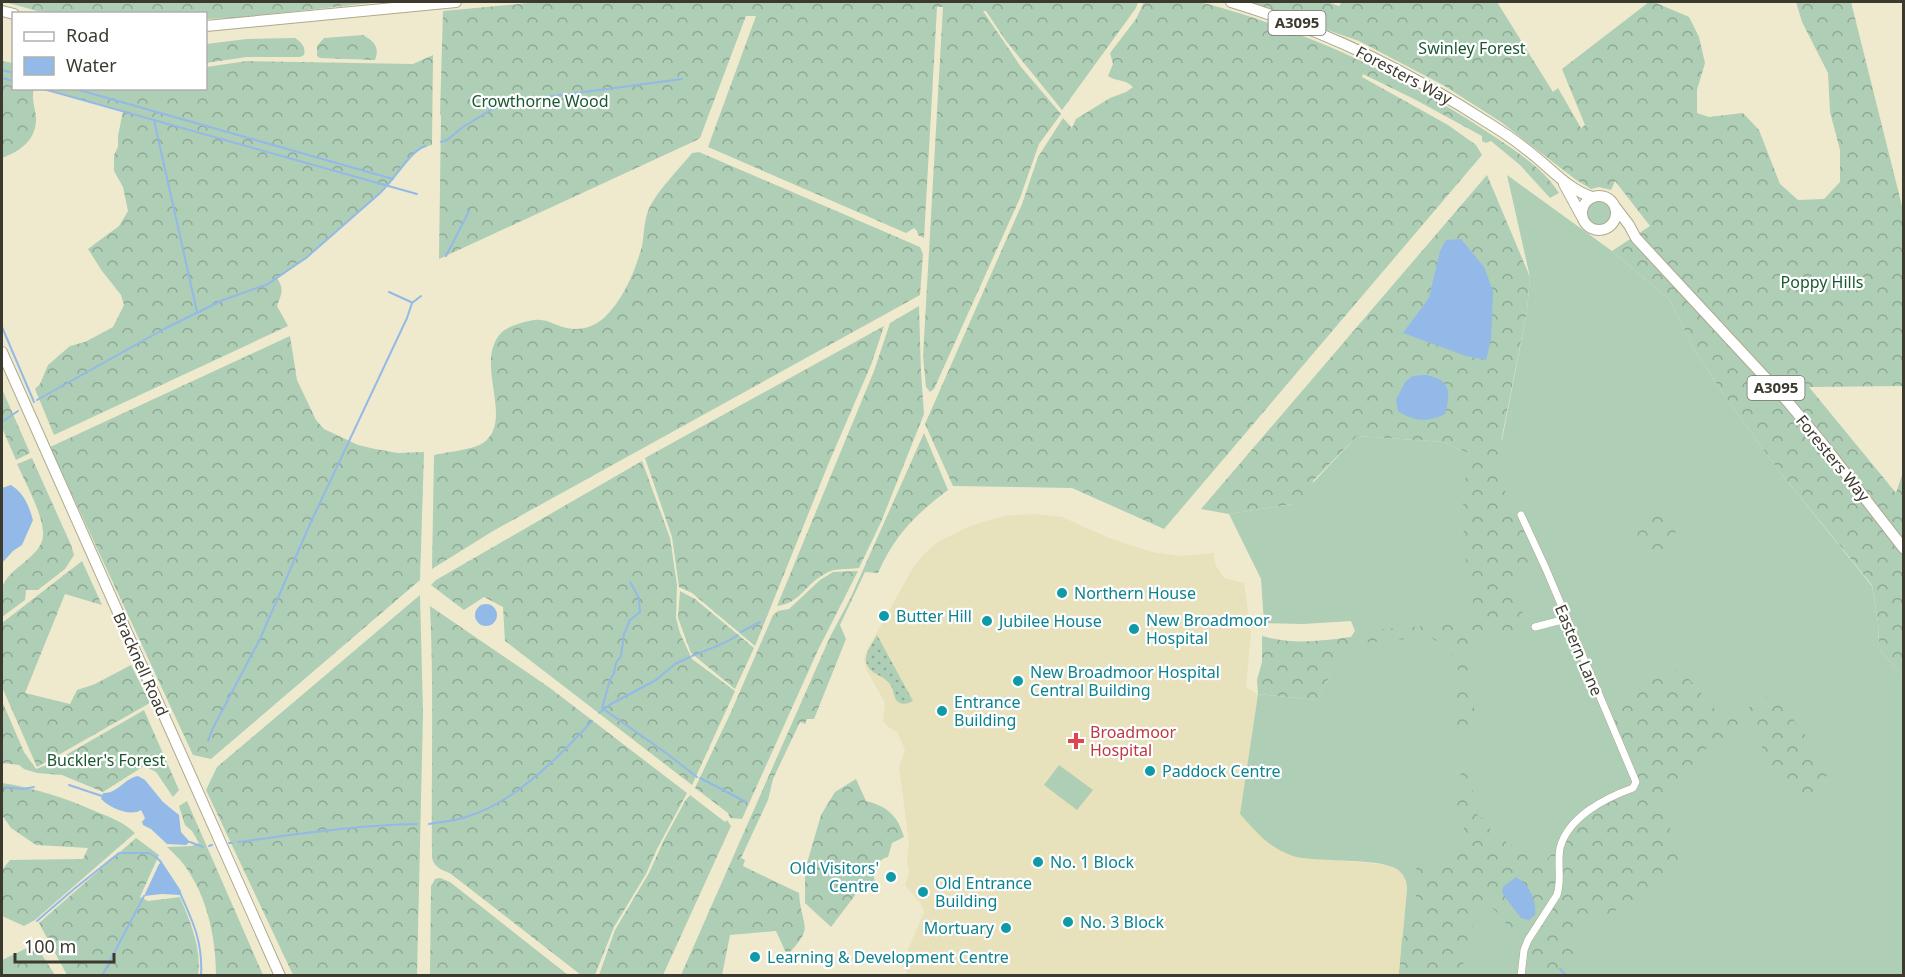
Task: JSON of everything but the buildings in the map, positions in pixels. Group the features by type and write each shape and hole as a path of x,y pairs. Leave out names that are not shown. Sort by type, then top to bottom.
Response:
{"main road":[{"path":"207,26 456,2"},
{"name":"Foresters Way","path":"1231,2 1292,21 1383,61 1500,130 1533,154 1561,179 1581,193 1592,197"},
{"name":"Foresters Way","path":"1561,179 1582,217"},
{"path":"1592,197 1606,197 1616,208 1616,217 1610,227 1594,230 1586,225 1582,217 1584,206 1592,197"},
{"name":"Foresters Way","path":"1616,208 1636,238 1788,402 1904,549"},
{"name":"Foresters Way","path":"1610,227 1636,238"},
{"name":"Bracknell Road","path":"2,352 280,975"}],"street":[{"name":"Eastern Lane","path":"1521,515 1634,776 1635,785 1633,788 1612,795 1595,806 1568,832 1560,848 1557,895 1528,940 1524,950 1521,975"},
{"path":"1535,627 1566,619"}],"shaded area":[{"name":"Broadmoor Hospital","path":"1034,514 1062,517 1109,538 1152,552 1179,556 1214,553 1215,564 1224,578 1244,583 1251,633 1246,687 1258,694 1240,814 1295,856 1388,865 1402,873 1407,890 1399,975 907,975 904,965 907,952 924,912 920,903 905,885 909,873 907,860 909,843 899,767 905,750 897,732 883,721 885,703 866,669 864,659 914,566 939,541 973,525 1004,516"}],"green space":[{"path":"1182,1 1211,5 1307,37 1340,51 1405,83 1468,119 1531,163 1547,177 1559,193 1550,198 1520,165 1491,141 1486,143 1482,141 1482,136 1363,74 1362,77 1448,125 1476,145 1482,155 1164,529 1072,488 953,486 925,424 1022,204 1038,157 1063,118 1072,128 1076,119 1133,87 1108,76 1113,64 1110,53 1136,19 1144,2"},
{"path":"5,2 381,2 207,19 207,12 37,11"},
{"name":"Crowthorne Wood","path":"540,2 1138,2 1136,8 1062,110 1006,41 986,11 983,11 1021,67 1061,114 1039,144 1020,198 934,389 930,392 926,387 923,356 943,7 937,7 924,238 918,235 914,228 906,233 708,147 756,16 746,16 700,138 439,259 443,11"},
{"path":"1247,2 1327,2 1339,6 1342,2 1497,2 1553,92 1558,88 1581,128 1585,125 1562,69 1649,2 1654,2 1689,17 1699,37 1705,63 1697,90 1697,113 1709,117 1743,113 1759,130 1780,184 1798,200 1824,199 1840,182 1840,150 1830,112 1828,73 1802,22 1796,2 1851,2 1903,210 1903,386 1809,387 1896,493 1903,472 1903,676 1879,649 1878,622 1872,585 1779,471 1733,408 1693,348 1670,300 1612,251 1650,226 1615,181 1611,190 1599,187 1591,189 1501,122 1443,85 1359,41"},
{"path":"363,35 375,45 377,51 375,60 317,56 317,46 324,38"},
{"path":"295,38 304,47 304,55 300,57 247,57 207,63 207,44 247,39"},
{"name":"Crowthorne Wood","path":"433,55 432,145 416,151 388,186 306,258 277,278 282,289 277,306 288,326 54,435 35,389 40,384 48,365 70,346 85,342 113,327 124,305 121,295 88,249 119,226 128,211 123,187 114,171 114,155 118,147 123,111 44,90 207,90 207,67 247,61 413,64"},
{"path":"2,61 12,63 12,90 34,90 36,125 26,144 2,158"},
{"path":"699,152 920,247 923,254 920,295 493,531 432,569 434,455 478,445 492,433 496,420 491,359 494,344 502,332 529,321 544,320 563,327 582,329 604,318 623,294 636,266 651,204 692,153"},
{"path":"1487,175 1530,277 1527,311 1496,467 1512,509 1546,556 1527,578 1516,586 1522,609 1524,632 1513,644 1478,629 1468,636 1476,730 1469,738 1457,737 1453,717 1459,672 1449,647 1429,637 1348,644 1316,700 1258,694 1257,680 1262,662 1262,636 1285,641 1317,641 1351,637 1355,631 1471,623 1475,613 1464,548 1463,492 1470,454 1444,442 1357,436 1313,481 1312,492 1293,504 1229,514 1201,509"},
{"path":"1507,175 1612,251 1670,300 1693,348 1733,408 1779,471 1872,586 1878,622 1879,649 1903,676 1903,975 1399,975 1407,890 1407,884 1400,872 1378,863 1293,856 1270,844 1240,814 1258,694 1316,700 1355,631 1351,621 1303,624 1264,623 1261,579 1229,514 1293,504 1357,436 1444,442 1470,454 1502,440 1527,311 1530,277"},
{"path":"1599,201 1608,204 1611,213 1608,222 1599,225 1590,222 1587,213 1590,204"},
{"path":"919,306 924,414 881,522 859,568 827,572 797,598 777,606 874,371 890,323"},
{"path":"884,326 871,365 755,646 692,593 679,587 672,537 645,458"},
{"path":"290,336 297,380 316,420 324,429 358,445 375,449 398,453 424,452 420,580 211,759 193,755 50,447"},
{"path":"2,389 30,453 16,460 2,428"},
{"path":"924,433 948,490 907,527 891,548 878,573 865,572 840,625 846,639 814,719 807,719 805,724 800,722 773,779 768,800 741,858 745,860 743,866 799,893 804,932 787,955 776,931 730,935 722,975 681,975 830,637 850,599"},
{"path":"32,458 74,555 65,569 38,590 26,590 25,600 2,617 1,596 5,582 37,550 43,535 37,509 17,464"},
{"path":"642,461 670,538 677,585 676,618 680,633 692,659 735,691 692,785 505,641 503,607 484,597 464,610 431,585"},
{"path":"1655,516 1672,520 1676,534 1675,543 1655,553 1640,549 1637,531 1644,519"},
{"path":"82,561 102,605 65,594 25,693 70,704 77,690 95,684 131,665 150,703 37,767 2,687 2,623"},
{"path":"858,571 818,650 742,819 730,818 728,813 695,788 773,615 778,611 789,609 820,580 833,572"},
{"path":"680,591 695,599 754,648 735,689 691,653 678,618"},
{"path":"420,595 423,713 417,975 293,975 206,790 217,767"},
{"path":"430,606 550,688 687,793 646,874 614,927 595,975 581,975 433,862"},
{"path":"877,635 913,701 904,704 897,701 889,683 869,669 866,661 867,654"},
{"path":"1682,671 1722,714 1738,716 1763,697 1777,698 1831,769 1812,800 1804,801 1780,772 1764,761 1760,735 1755,728 1740,727 1704,750 1664,802 1673,840 1689,863 1660,887 1582,928 1575,939 1577,954 1556,975 1527,975 1532,953 1538,940 1511,929 1495,910 1485,904 1479,908 1464,950 1463,967 1470,975 1399,976 1402,939 1410,928 1414,910 1417,886 1415,871 1419,864 1451,863 1461,842 1464,829 1455,796 1459,779 1466,766 1472,768 1474,772 1474,809 1490,829 1509,844 1535,857 1548,858 1568,827 1580,815 1610,792 1630,781 1611,705 1667,672"},
{"name":"Buckler's Forest","path":"2,701 24,752 36,769 52,763 144,710 179,790 173,797 156,772 144,766 103,792 62,775 37,773 19,765 2,763"},
{"path":"1059,765 1093,790 1077,810 1044,785"},
{"path":"856,779 866,801 891,813 904,837 892,843 888,857 877,863 874,870 876,883 859,890 831,927 805,903 805,870 821,815 835,792"},
{"name":"Buckler's Forest","path":"2,783 74,802 127,826 135,833 35,920 24,926 2,916 2,870 10,860 83,859 88,848 36,845 11,828 2,815"},
{"path":"690,795 725,822 727,820 731,826 663,975 599,975 615,930 649,873 664,840"},
{"name":"Buckler's Forest","path":"187,801 263,975 216,975 213,940 205,905 190,873 167,847 192,846 199,843 192,831 185,825 179,806"},
{"path":"136,838 159,855 140,897 148,901 180,897 197,945 198,975 67,975 39,923"},
{"path":"440,878 450,882 568,975 430,975 431,886 435,879"},
{"path":"27,948 38,949 55,975 2,975 2,960"}],"water":[{"path":"1461,239 1484,267 1493,291 1491,339 1486,360 1466,356 1403,333 1429,298 1440,251 1446,240"},
{"path":"1425,375 1444,383 1448,399 1445,414 1433,419 1421,420 1398,411 1396,400 1405,382 1413,376"},
{"path":"11,485 25,500 33,520 22,545 2,563 2,488"},
{"path":"486,604 494,607 497,615 494,623 486,626 478,623 475,615 478,607"},
{"path":"138,776 145,780 163,802 179,815 181,832 190,842 186,845 167,844 151,829 143,825 145,818 141,810 131,812 120,810 101,799 103,793 113,791"},
{"path":"162,862 181,891 180,895 144,896 159,864"},
{"path":"1516,877 1525,884 1533,898 1535,915 1529,920 1521,918 1502,893 1503,887"}],"waterway":[{"path":"2,70 12,72"},
{"path":"2,78 12,80"},
{"path":"441,142 494,108 531,99 682,79"},
{"path":"47,90 417,194"},
{"path":"79,90 393,179"},
{"path":"154,120 197,312"},
{"path":"37,400 164,329 223,300 268,284 306,258 379,194 408,160 426,146"},
{"path":"446,256 469,211"},
{"path":"389,292 411,302"},
{"path":"208,741 260,639 310,524 412,303 421,296"},
{"path":"2,327 34,402"},
{"path":"2,422 18,411"},
{"path":"630,582 639,598 640,612 630,620 624,634 621,656 616,663 602,708 697,777"},
{"path":"741,632 760,622"},
{"path":"692,656 738,635"},
{"path":"599,713 656,680 675,664 690,657"},
{"path":"429,824 466,817 501,801 550,764 592,721"},
{"path":"700,778 746,802"},
{"path":"69,785 102,796"},
{"path":"2,787 23,789 34,787"},
{"path":"238,842 350,828 417,824"},
{"path":"190,842 203,847"},
{"path":"37,921 119,853 149,853 161,862"},
{"path":"180,893 199,942 201,976"},
{"path":"102,976 144,896"},
{"path":"1560,969 1567,976"}],"place":[{"name":"Northern House","path":"1062,593"},
{"name":"Butter Hill","path":"884,616"},
{"name":"Jubilee House","path":"987,621"},
{"name":"New Broadmoor Hospital","path":"1134,629"},
{"name":"New Broadmoor Hospital Central Building","path":"1018,681"},
{"name":"Entrance Building","path":"942,711"},
{"name":"Broadmoor Hospital","path":"1076,741"},
{"name":"Paddock Centre","path":"1150,771"},
{"name":"No. 1 Block","path":"1038,862"},
{"name":"Old Visitors' Centre","path":"891,877"},
{"name":"Old Entrance Building","path":"923,892"},
{"name":"No. 3 Block","path":"1068,922"},
{"name":"Mortuary","path":"1006,928"},
{"name":"Learning & Development Centre","path":"755,957"}],"park label":[{"name":"Swinley Forest","path":"1472,48"},
{"name":"Poppy Hills","path":"1822,282"}]}
